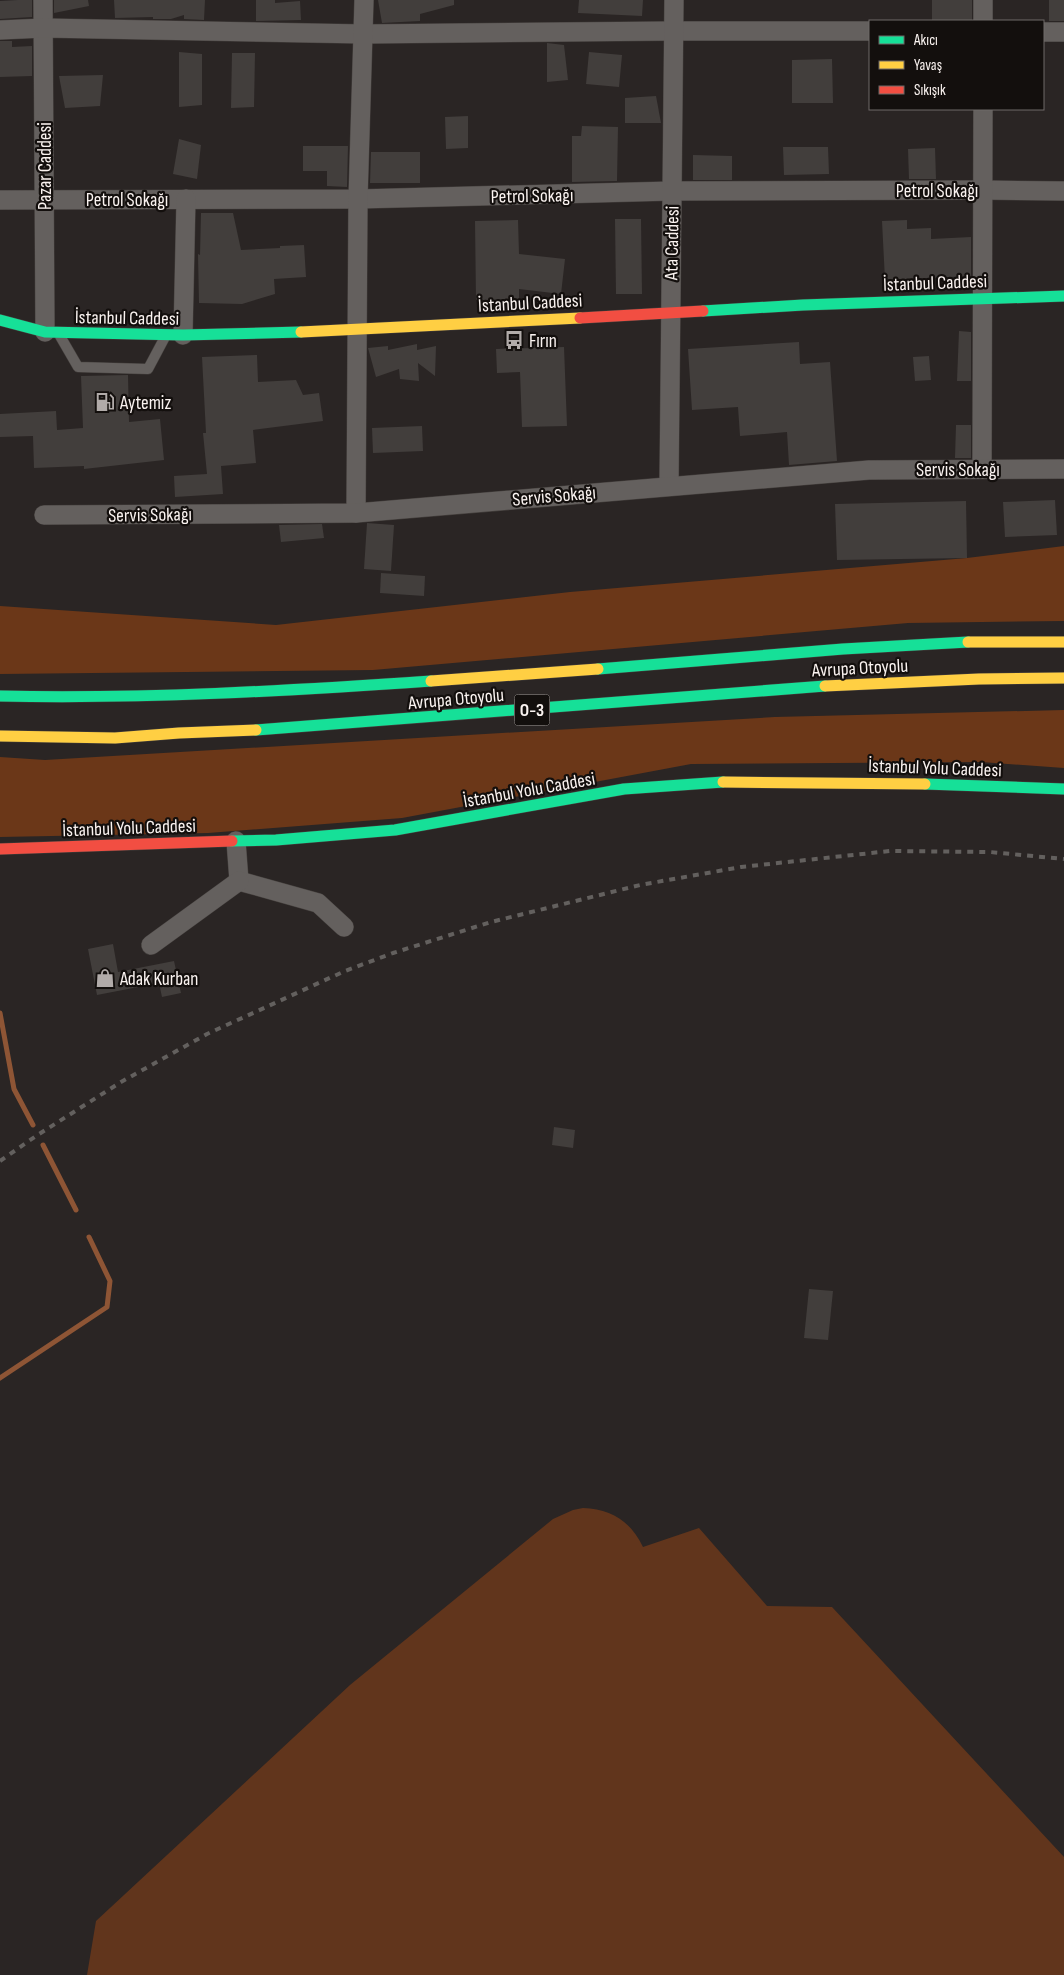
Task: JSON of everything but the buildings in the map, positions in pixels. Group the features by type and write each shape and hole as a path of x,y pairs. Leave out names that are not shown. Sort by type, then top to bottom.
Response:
{"main road":[{"name":"İstanbul Caddesi","path":"0,320 52,332 175,335 358,330 671,312 1064,296"},
{"name":"Avrupa Otoyolu","path":"0,696 112,697 203,695 360,687 843,649 928,644 1064,642"},
{"name":"Avrupa Otoyolu","path":"0,736 115,738 179,733 271,730 855,684 979,678 1064,678"},
{"name":"İstanbul Yolu Caddesi","path":"0,849 276,840 395,830 624,790 735,781 904,783 1064,789"}],"street":[{"name":"Pazar Caddesi","path":"44,0 44,200 52,332"},
{"path":"356,512 358,199 364,0"},
{"name":"Ata Caddesi","path":"669,485 674,0"},
{"path":"983,0 983,20"},
{"path":"0,30 44,28 364,34 869,31"},
{"path":"1044,32 1064,32"},
{"path":"982,469 983,110"},
{"name":"Petrol Sokağı","path":"0,200 358,199 672,192 982,190 1064,192"},
{"path":"175,335 186,199"},
{"name":"Servis Sokağı","path":"44,515 356,512 869,470 1064,469"},
{"path":"236,841 239,881"},
{"path":"239,881 318,903 344,927"},
{"path":"151,945 239,881"}],"lane":[{"path":"52,332 78,367 148,369 175,335"}],"shaded area":[{"path":"1064,546 1064,621 908,623 373,670 0,674 0,606 276,625 570,592 967,558"},
{"path":"1064,710 1064,768 981,762 691,764 402,818 208,833 0,837 0,757 45,760 775,717"},
{"path":"583,1508 603,1511 619,1518 633,1530 643,1547 699,1528 767,1606 832,1607 1064,1857 1064,1975 87,1975 96,1921 350,1685 553,1519 573,1510"}],"waterway":[{"path":"0,1013 14,1089 33,1125"},
{"path":"43,1145 76,1210"},
{"path":"0,1378 107,1307 110,1281 89,1237"}],"railway":[{"path":"0,1161 121,1082 207,1034 345,971 393,953 491,922 640,885 741,867 890,851 990,852 1064,859"}],"traffic: fast":[{"path":"703,311 803,305 1064,296"},
{"path":"0,320 45,332 183,335 301,332"},
{"path":"598,669 843,649 968,642"},
{"path":"0,696 54,697 216,693 431,681"},
{"path":"256,730 825,686"},
{"path":"232,841 276,840 395,830 624,789 723,782"},
{"path":"925,784 1064,789"}],"traffic: slow":[{"path":"301,332 580,318"},
{"path":"968,642 1064,642"},
{"path":"431,681 598,669"},
{"path":"825,686 979,679 1064,678"},
{"path":"0,736 115,738 256,730"},
{"path":"723,782 925,784"}],"traffic: jam":[{"path":"580,318 703,311"},
{"path":"0,849 232,841"}],"place":[{"name":"Fırın","path":"514,340"},
{"name":"Aytemiz","path":"105,402"},
{"name":"Adak Kurban","path":"105,978"}]}
